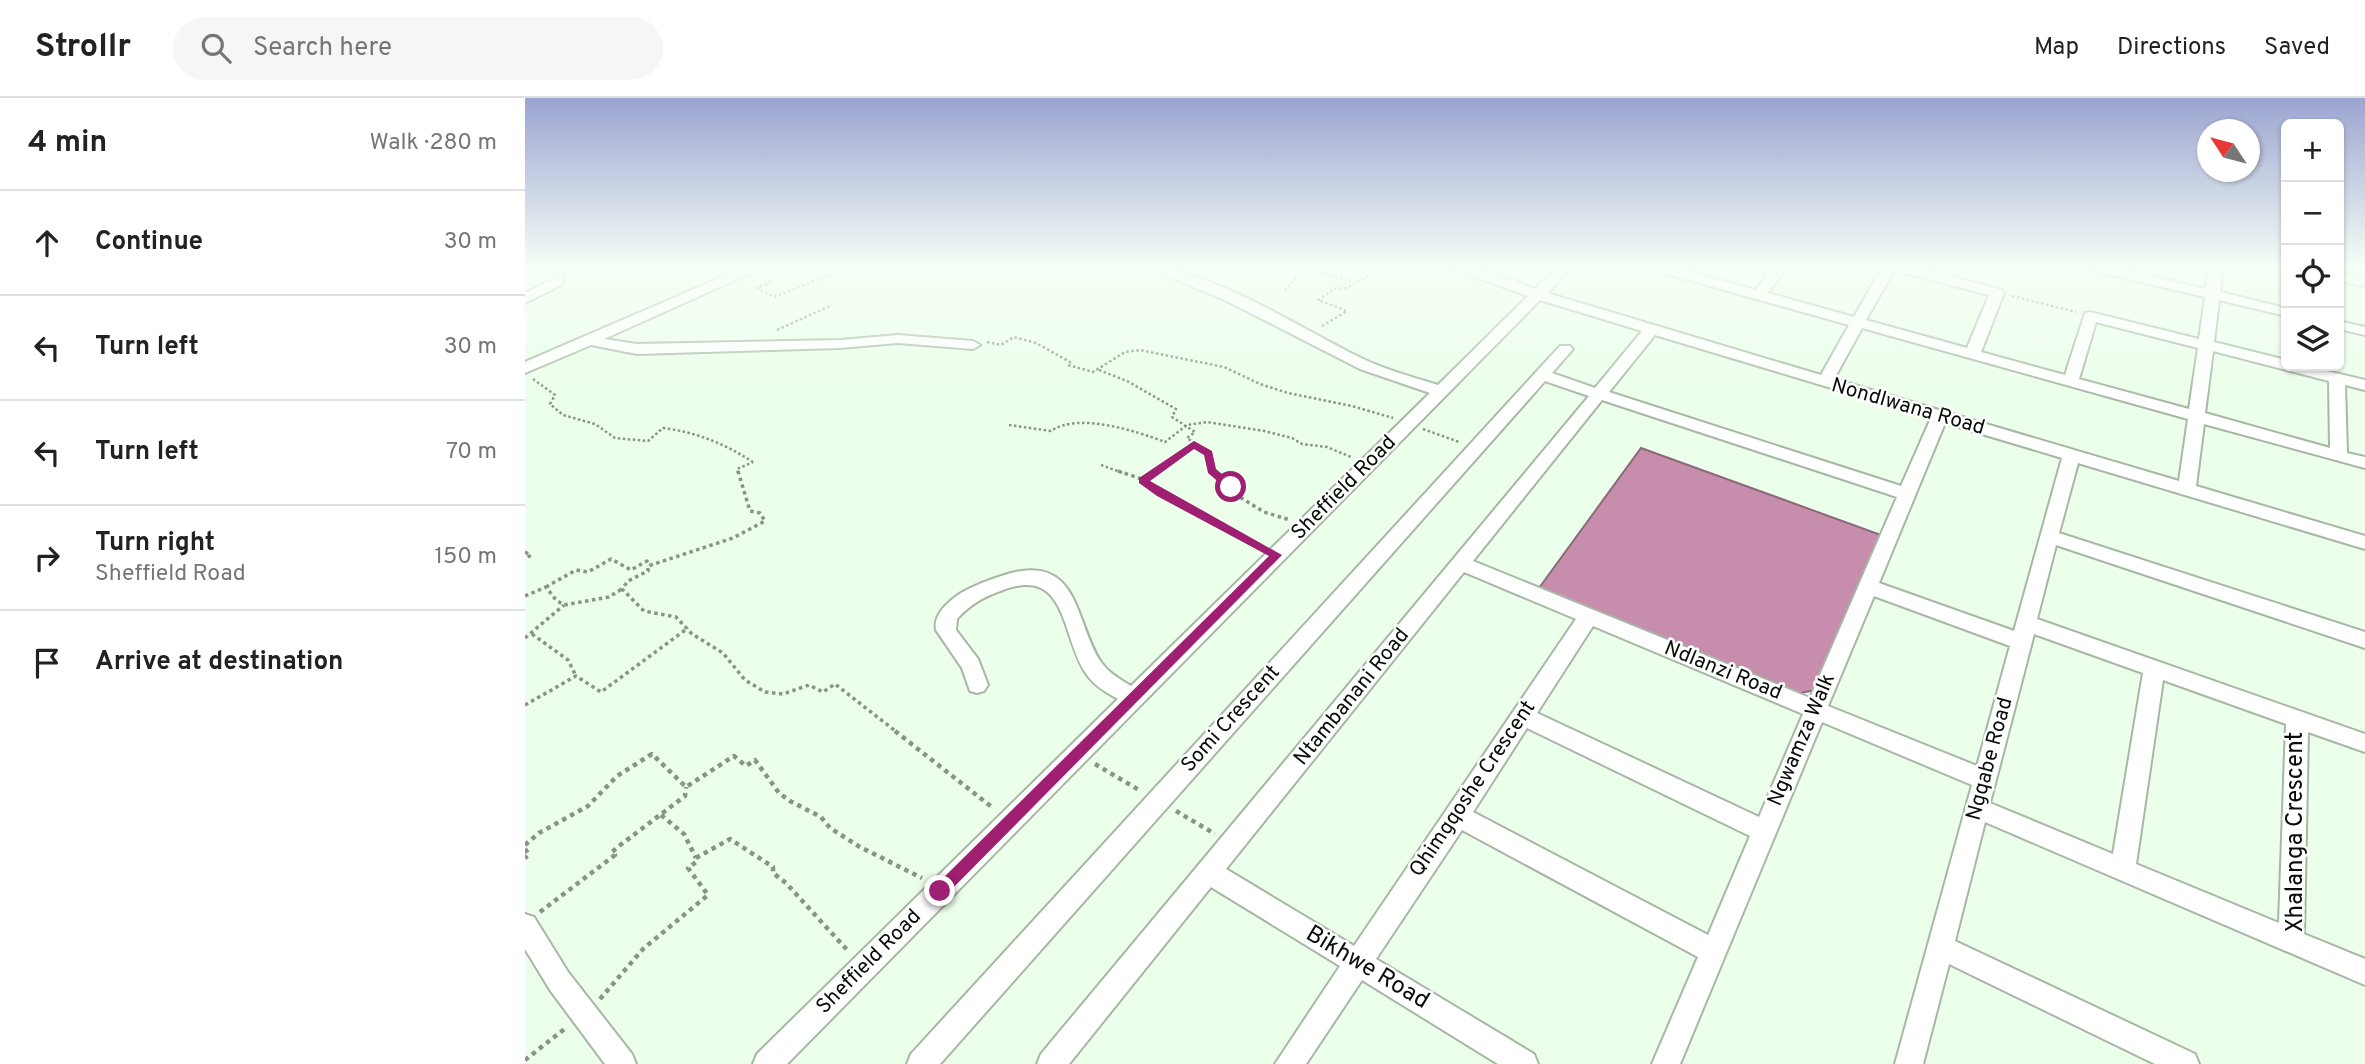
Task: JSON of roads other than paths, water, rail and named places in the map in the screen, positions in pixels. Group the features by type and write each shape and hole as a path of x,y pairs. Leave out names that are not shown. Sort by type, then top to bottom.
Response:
{"street":[{"path":"525,368 655,312"},
{"path":"1263,312 1311,335 1356,361 1441,391"},
{"name":"Sheffield Road","path":"767,1064 1276,555 1415,426 1441,391 1520,312"},
{"name":"Nondlwana Road","path":"1593,312 2365,543"},
{"path":"1819,312 2365,463"},
{"path":"1824,383 1864,312"},
{"path":"1972,354 1989,312"},
{"path":"2187,490 2210,312"},
{"path":"2071,381 2090,316 2281,364"},
{"path":"2344,326 2365,331"},
{"name":"Ntambanani Road","path":"1051,1064 1651,330"},
{"path":"592,340 611,346 637,349 898,339 973,345"},
{"name":"Somi Crescent","path":"921,1064 1565,349"},
{"path":"2308,371 2365,385"},
{"path":"1542,375 1906,494"},
{"path":"2337,378 2339,456"},
{"name":"Ngwamza Walk","path":"1666,1064 1940,416"},
{"name":"Ngqabe Road","path":"1909,1064 2071,455"},
{"path":"2049,536 2365,640"},
{"name":"Ndlanzi Road","path":"1461,563 1985,780"},
{"path":"977,685 972,667 945,629 945,618 950,610 998,583 1020,577 1042,579 1059,592 1092,666 1117,690 1134,697"},
{"path":"1867,586 2023,633 2154,668 2297,719"},
{"name":"Qhimgqoshe Crescent","path":"1289,1064 1458,816 1589,616"},
{"path":"2123,870 2154,668"},
{"path":"1522,716 1764,831"},
{"name":"Xhalanga Crescent","path":"2365,743 2297,719 2291,941 2365,972"},
{"path":"1977,808 2291,941"},
{"path":"1458,816 1713,951"},
{"name":"Bikhwe Road","path":"1209,872 1524,1064"},
{"path":"529,921 583,1013 622,1064"},
{"path":"1940,947 2185,1064"}]}
